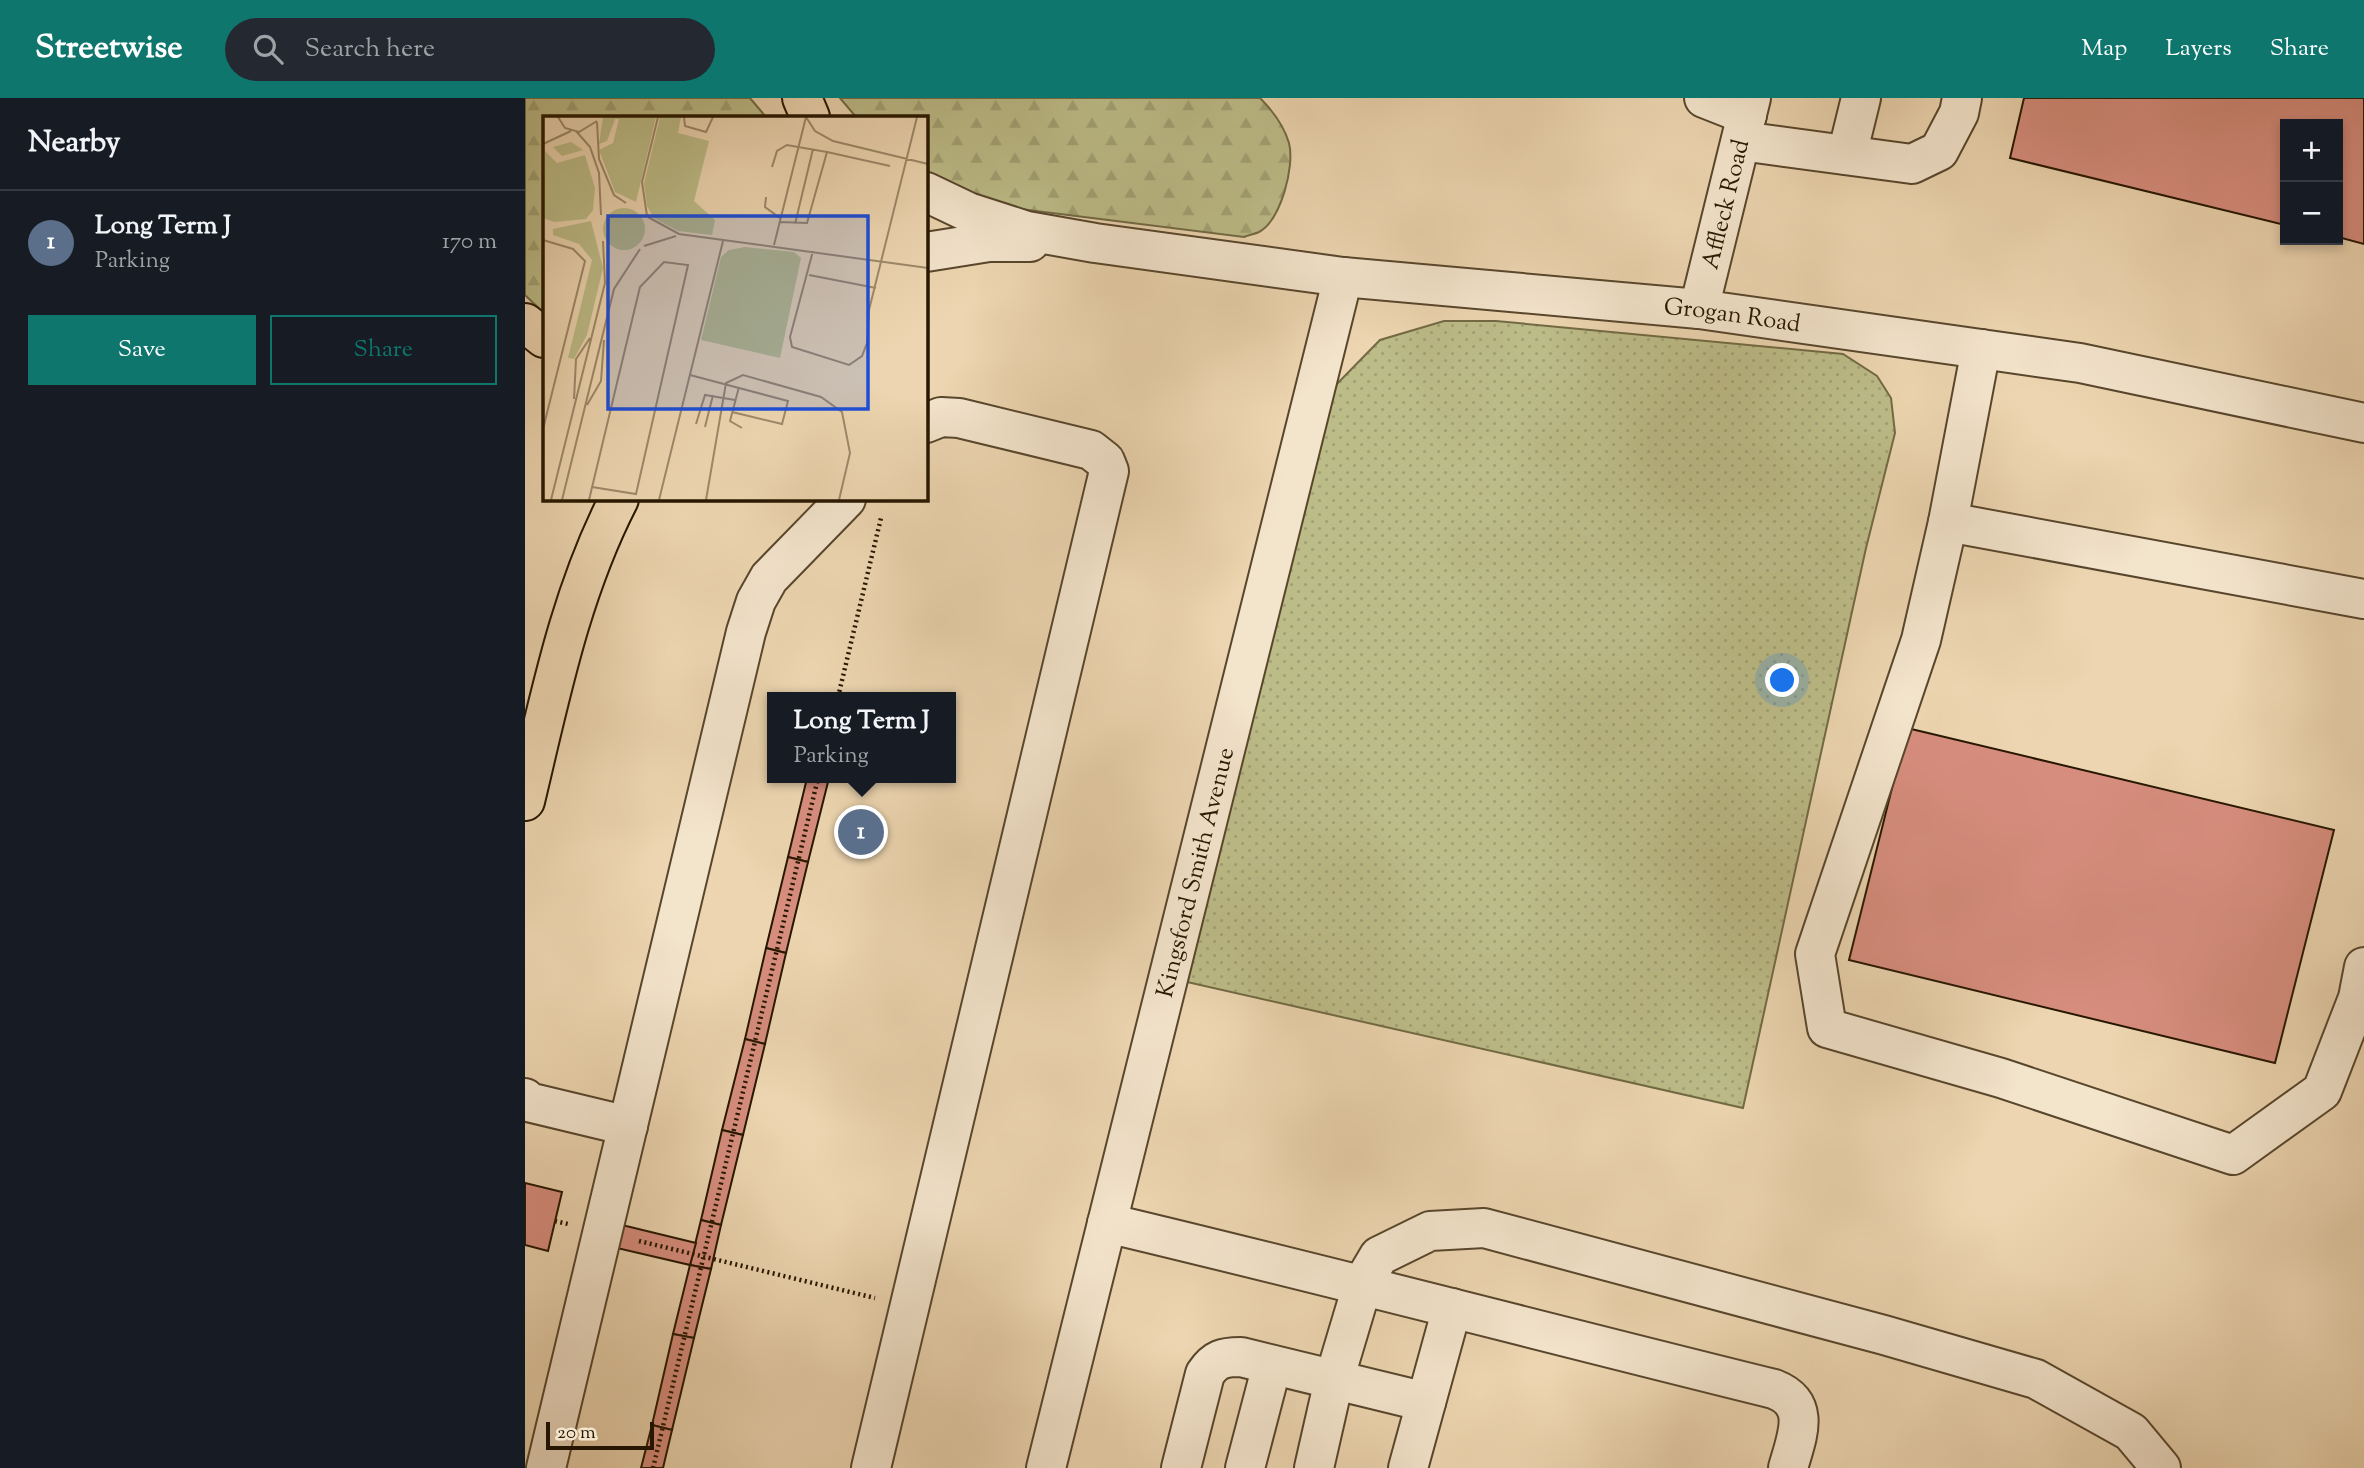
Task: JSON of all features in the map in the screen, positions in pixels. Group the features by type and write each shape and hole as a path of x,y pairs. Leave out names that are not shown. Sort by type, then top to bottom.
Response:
{"main road":[{"path":"525,323 543,337"},
{"path":"525,800 568,620 601,532 618,500"}],"street":[{"path":"1704,98 1746,118 1847,155 1912,164 1939,151 1959,113 1962,98"},
{"path":"1847,155 1861,98"},
{"name":"Affleck Road","path":"1699,309 1746,118"},
{"name":"Grogan Road","path":"927,192 968,212 1027,231 1095,243 1343,277 1699,309 2080,363 2364,423"},
{"name":"Grogan Road","path":"927,252 989,242 1095,243"},
{"name":"Kingsford Smith Avenue","path":"1046,1468 1343,277"},
{"path":"1981,349 1948,522 1920,640 1815,954 1827,1028 2001,1078 2233,1155 2322,1091 2358,998 2364,967"},
{"path":"871,1468 1109,471 1100,454 1091,450 959,418 941,417 927,423"},
{"path":"546,1468 756,601 769,578 845,500"},
{"path":"1948,522 2364,599"},
{"path":"525,1098 528,1102 628,1126"},
{"path":"1107,1223 1363,1283 1789,1395 1798,1407 1798,1431 1788,1468"},
{"path":"1314,1468 1334,1380 1363,1283 1379,1256 1430,1231 1484,1228 1884,1335 2036,1379 2131,1432 2161,1468"},
{"path":"1408,1468 1452,1308"},
{"path":"1181,1468 1205,1374 1211,1364 1223,1357 1241,1357 1426,1402"},
{"path":"1245,1468 1272,1365"}],"path":[{"path":"839,692 881,517"},
{"path":"653,1468 817,783"},
{"path":"638,1241 885,1300"}],"green space":[{"path":"525,98 750,98 765,116 543,116 543,312 525,295"},
{"path":"840,98 1260,98 1287,137 1290,165 1285,192 1274,216 1259,232 1244,237 1020,209 973,194 927,173 927,116 855,116"},
{"path":"1444,321 1496,321 1843,354 1877,376 1891,398 1895,433 1866,548 1743,1108 1187,982 1328,393 1380,340"}],"building":[{"path":"2024,98 2364,98 2364,244 2343,238 2343,119 2280,119 2280,224 2010,158"},
{"path":"1907,728 2334,830 2275,1063 1849,960"},
{"path":"806,783 828,783 808,862 788,857"},
{"path":"788,857 808,862 786,953 766,948"},
{"path":"766,948 786,953 765,1044 745,1039"},
{"path":"745,1039 765,1044 743,1135 722,1130"},
{"path":"722,1130 743,1135 721,1225 701,1220"},
{"path":"525,1183 562,1192 548,1251 525,1245"},
{"path":"701,1220 721,1225 711,1269 690,1265"},
{"path":"622,1225 696,1243 690,1265 617,1248"},
{"path":"690,1265 711,1269 694,1338 673,1334"},
{"path":"673,1334 694,1338 672,1430 652,1425"},
{"path":"652,1425 672,1430 663,1468 641,1468"}],"place":[{"name":"Long Term J","path":"861,832"}]}
